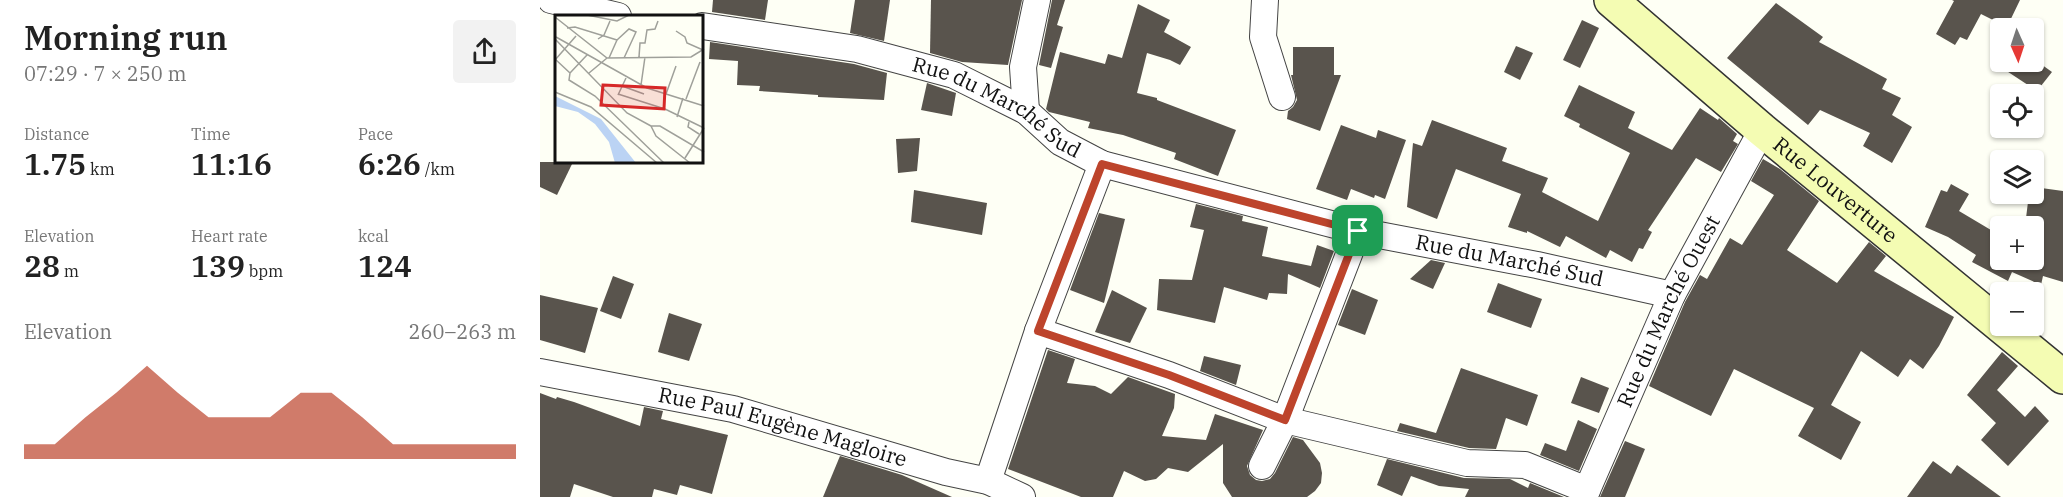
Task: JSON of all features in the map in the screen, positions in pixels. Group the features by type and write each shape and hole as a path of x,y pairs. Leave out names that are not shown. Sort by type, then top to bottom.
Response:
{"main road":[{"name":"Rue Louverture","path":"1611,0 1762,130 2063,377"}],"street":[{"path":"551,0 614,15"},
{"path":"1026,111 1023,67 1037,0"},
{"path":"1265,0 1263,37 1282,97"},
{"name":"Rue du Marché Sud","path":"704,26 856,50 954,75 1026,111 1060,142 1102,164 1358,231 1537,265 1672,295"},
{"name":"Rue du Marché Ouest","path":"1585,494 1672,295 1762,130"},
{"path":"988,481 1038,331 1102,164"},
{"path":"1262,466 1285,420 1358,231"},
{"path":"1038,331 1169,375 1285,420 1467,463 1525,465 1585,494"},
{"name":"Rue Paul Eugène Magloire","path":"540,372 733,409 946,472 988,481 1022,497"}],"building":[{"path":"713,0 768,0 765,20 712,12"},
{"path":"855,0 890,0 884,41 850,33"},
{"path":"931,0 1022,0 1008,65 962,62 930,53"},
{"path":"1052,0 1065,0 1057,25 1063,27 1051,68 1039,65"},
{"path":"1952,0 2020,0 2011,18 1990,18 1981,14 1967,40 1960,37 1955,45 1936,34 1954,1"},
{"path":"1776,3 1823,37 1819,42 1887,79 1882,89 1901,98 1892,115 1912,127 1892,163 1863,146 1870,133 1820,110 1808,125 1727,58"},
{"path":"1138,4 1170,20 1164,32 1191,47 1180,65 1147,53 1137,93 1157,98 1157,100 1236,130 1218,176 1174,159 1176,153 1123,135 1088,128 1090,122 1049,112 1046,109 1060,52 1105,64 1108,54 1122,58"},
{"path":"1582,20 1599,28 1580,68 1563,60"},
{"path":"710,42 854,64 887,73 884,100 759,91 760,86 737,85 738,61 709,59"},
{"path":"1516,46 1533,53 1520,80 1504,72"},
{"path":"1293,47 1334,47 1334,75 1341,75 1320,131 1287,119 1288,111 1297,100 1291,75 1293,75"},
{"path":"2044,66 2052,72 2043,84 2026,84 2008,72 2044,72"},
{"path":"927,83 956,93 952,116 921,110"},
{"path":"1579,85 1635,112 1628,128 1672,150 1700,108 1718,120 1719,118 1737,134 1733,141 1738,144 1721,172 1696,158 1648,230 1652,232 1643,249 1639,248 1632,262 1610,250 1606,258 1566,236 1560,247 1527,231 1527,233 1508,227 1521,194 1456,169 1437,219 1407,207 1413,143 1422,146 1432,120 1507,148 1502,161 1548,178 1542,192 1598,221 1630,153 1579,127 1580,124 1564,116"},
{"path":"1341,125 1376,138 1378,130 1406,140 1385,199 1375,195 1374,198 1351,189 1347,200 1316,189"},
{"path":"920,138 917,171 898,173 896,139"},
{"path":"1763,159 1780,169 1819,201 1787,250 1837,283 1869,242 1886,256 1874,271 1954,317 1939,346 1923,369 1910,359 1898,377 1861,351 1831,405 1861,422 1841,460 1798,436 1814,408 1734,369 1711,416 1649,386 1685,302 1700,275 1707,279 1730,238 1742,245 1774,195 1751,181"},
{"path":"540,162 572,164 557,195 540,187"},
{"path":"1951,184 1969,194 1959,211 1990,229 1990,270 2044,270 2044,216 2026,216 2028,204 2044,204 2044,188 2063,191 2063,282 2043,276 2042,282 2034,282 2012,272 2008,281 1972,262 1976,255 1948,237 1925,227 1941,190 1947,192"},
{"path":"914,190 987,203 982,235 911,222"},
{"path":"1196,204 1243,216 1242,221 1268,227 1262,256 1311,266 1317,245 1334,251 1320,288 1288,274 1287,294 1269,293 1267,300 1224,287 1215,323 1157,310 1159,279 1192,280 1204,230 1190,227"},
{"path":"1099,213 1125,219 1104,303 1070,290"},
{"path":"1431,260 1445,263 1433,289 1410,279"},
{"path":"613,276 634,284 621,319 600,311"},
{"path":"1498,283 1542,299 1531,328 1487,312"},
{"path":"1352,289 1378,300 1365,335 1338,325"},
{"path":"1112,290 1147,308 1130,343 1095,332"},
{"path":"540,295 598,308 585,353 540,340"},
{"path":"669,313 702,324 689,361 658,352"},
{"path":"1048,350 1075,359 1067,383 1095,386 1111,394 1128,377 1175,394 1174,408 1162,436 1206,440 1215,414 1263,430 1247,466 1250,475 1256,480 1270,479 1293,437 1303,440 1320,463 1321,483 1307,497 1232,497 1223,483 1223,444 1188,472 1168,468 1156,479 1145,481 1124,471 1113,497 1081,497 1008,469"},
{"path":"2002,352 2018,366 1997,390 2025,417 2035,406 2049,421 2008,466 1981,440 1996,423 1967,395"},
{"path":"1204,356 1241,365 1236,385 1200,371"},
{"path":"1461,368 1538,395 1527,426 1506,418 1496,449 1469,448 1397,431 1400,423 1436,433"},
{"path":"1581,377 1609,388 1599,413 1571,403"},
{"path":"540,393 574,402 640,426 644,407 663,411 661,419 728,435 712,494 680,485 677,495 654,489 652,497 613,497 574,484 570,497 540,497"},
{"path":"1578,420 1597,429 1579,471 1540,455 1545,443 1566,451"},
{"path":"1625,441 1645,449 1625,497 1600,497"},
{"path":"840,456 902,475 952,497 823,497"},
{"path":"1387,459 1464,478 1510,479 1528,488 1530,483 1564,497 1465,497 1469,489 1439,486 1411,476 1402,496 1377,485"},
{"path":"1933,461 1951,474 1957,465 2001,497 1907,497"}],"route":[{"path":"1102,164 1358,231 1285,420 1169,375 1038,331 1102,164"}]}
